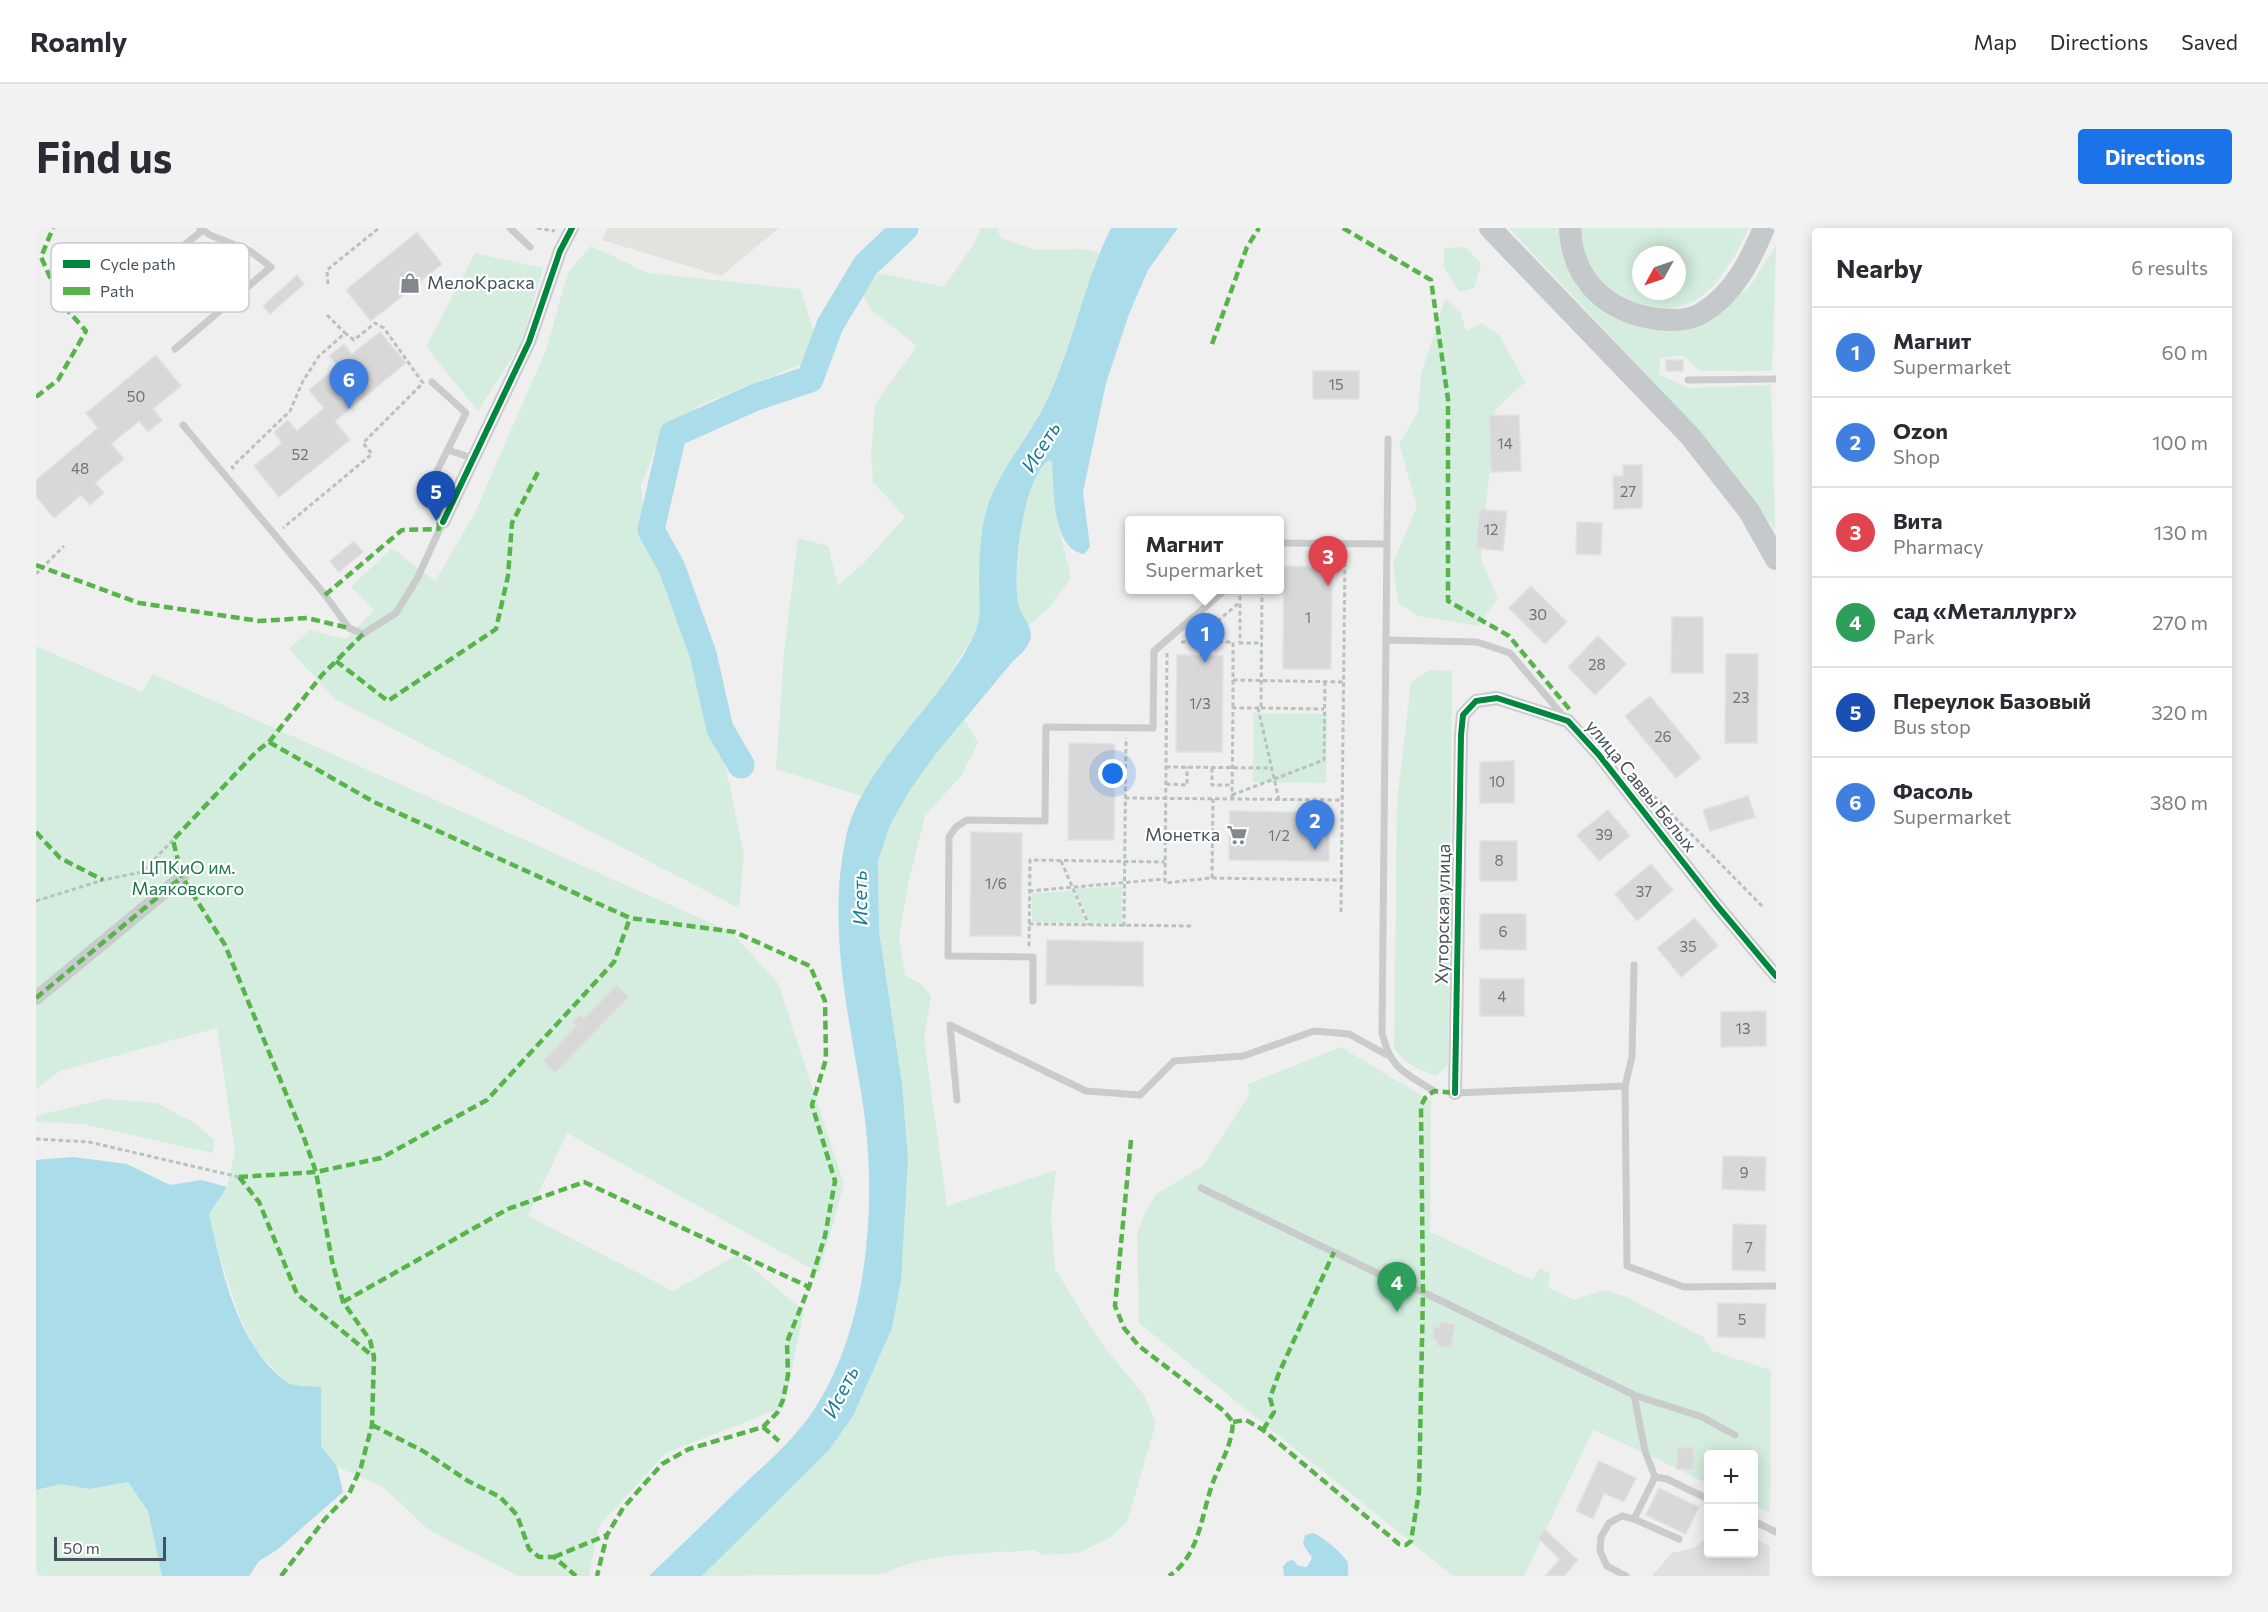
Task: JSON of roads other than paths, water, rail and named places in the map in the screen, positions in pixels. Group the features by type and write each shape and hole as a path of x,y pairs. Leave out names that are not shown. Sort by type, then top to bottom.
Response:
{"main road":[{"path":"1490,228 1690,436 1749,511 1776,559"},
{"path":"1570,228 1576,259 1583,274 1603,299 1631,314 1667,320 1691,318 1700,314 1724,295 1744,271 1764,228"}],"street":[{"path":"443,522 529,342 560,251 572,228"},
{"name":"улица Саввы Белых","path":"1461,735 1463,715 1476,700 1497,698 1568,721 1599,754 1715,903 1776,976"},
{"name":"Хуторская улица","path":"1455,1093 1461,735"},
{"path":"36,998 182,877"}],"lane":[{"path":"510,228 530,247"},
{"path":"185,243 201,229 229,243"},
{"path":"249,251 271,267 249,286"},
{"path":"175,349 218,312"},
{"path":"1688,380 1776,379"},
{"path":"432,382 465,413 437,471"},
{"path":"183,425 349,628 363,634 396,613 417,579 443,522"},
{"path":"1387,1055 1382,1033 1388,439"},
{"path":"448,450 472,458"},
{"path":"1284,543 1387,544"},
{"path":"1033,1001 1034,957 948,956 949,837 956,827 967,820 1045,821 1046,727 1153,728 1154,651 1220,594"},
{"path":"1386,640 1477,642 1510,653 1568,721"},
{"path":"1634,965 1632,1057 1625,1086 1627,1266 1684,1287 1776,1286"},
{"path":"957,1100 950,1025 1086,1091 1140,1095 1174,1061 1243,1056 1314,1032 1349,1034 1387,1055 1398,1068 1434,1091"},
{"path":"1455,1093 1625,1086"},
{"path":"1201,1188 1370,1270 1423,1292 1634,1395 1702,1417 1735,1435"},
{"path":"1634,1395 1645,1451 1655,1477 1634,1519"},
{"path":"1655,1477 1667,1479 1704,1497"},
{"path":"1626,1576 1608,1566 1600,1551 1601,1537 1609,1523 1622,1516 1679,1539"},
{"path":"1758,1523 1776,1532"}],"water":[{"name":"Исеть","path":"1111,228 1178,228 1148,270 1129,314 1106,383 1083,492 1090,547 1084,554 1073,550 1065,541 1056,516 1052,462 1049,460 1040,470 1032,485 1021,528 1018,551 1017,592 1020,609 1031,631 1029,643 935,755 910,790 890,825 878,861 879,931 902,1084 908,1159 901,1280 892,1328 853,1416 829,1450 702,1576 649,1576 777,1454 802,1427 829,1383 845,1345 857,1305 864,1263 869,1178 867,1137 846,1000 839,935 841,870 846,837 854,811 868,785 884,760 943,685 977,629 981,541 990,501 1004,472 1038,418 1055,382 1101,249"},
{"path":"73,1157 127,1164 170,1185 202,1180 227,1187 209,1214 219,1258 243,1326 254,1347 285,1381 297,1385 321,1387 321,1446 337,1467 343,1492 277,1550 259,1561 249,1576 162,1576 148,1511 128,1482 90,1489 61,1484 36,1490 36,1160"},
{"path":"1313,1533 1345,1558 1348,1565 1348,1576 1284,1576 1283,1566 1288,1561 1293,1560 1298,1566 1307,1567 1312,1558 1303,1544 1305,1535"}],"waterway":[{"path":"741,765 720,729 703,654 672,568 651,530 673,434 756,397 810,379 830,325 866,265 905,228"}],"place":[{"name":"МелоКраска","path":"410,283"},
{"name":"Фасоль","path":"349,409"},
{"name":"Переулок Базовый","path":"436,521"},
{"name":"Вита","path":"1328,586"},
{"name":"Магнит","path":"1205,663"},
{"name":"Монетка","path":"1237,835"},
{"name":"Ozon","path":"1315,850"},
{"name":"сад «Металлург»","path":"1397,1312"}],"park label":[{"name":"ЦПКиО им. Маяковского","path":"188,878"}]}
